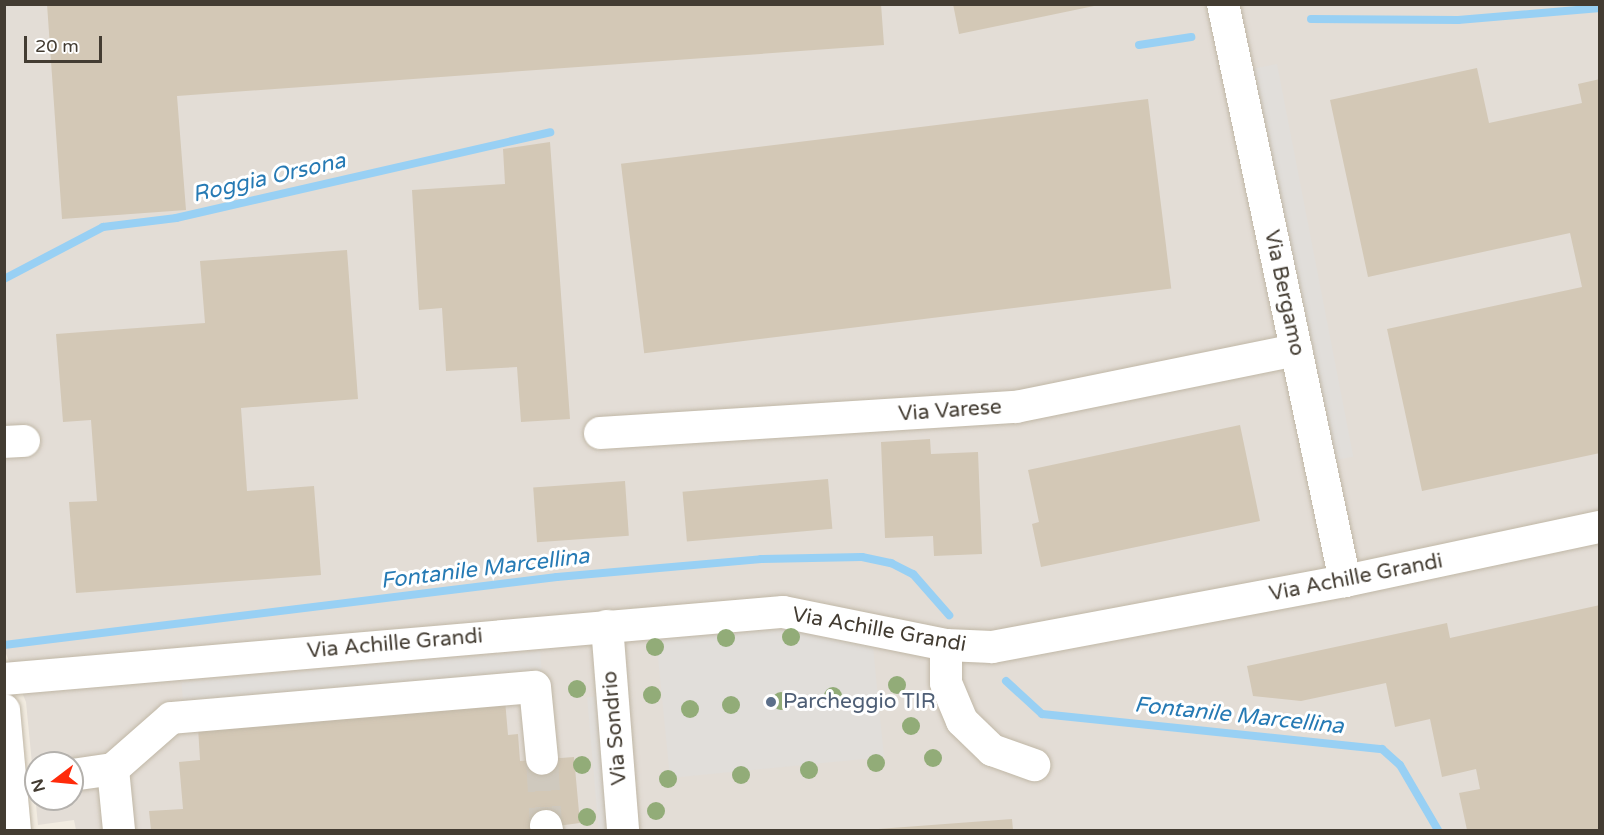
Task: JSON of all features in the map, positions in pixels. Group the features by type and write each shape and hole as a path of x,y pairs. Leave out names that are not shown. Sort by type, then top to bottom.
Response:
{"street":[{"name":"Via Bergamo","path":"1223,4 1345,581"},
{"name":"Via Varese","path":"600,434 1016,407 1296,350"},
{"name":"Via Achille Grandi","path":"4,679 783,612 946,645 992,648 1345,581 1599,527"},
{"name":"Via Sondrio","path":"607,626 623,831"},
{"path":"946,645 946,682 962,721 992,750 1034,765"},
{"path":"84,773 113,769 171,718 535,687 542,759"},
{"path":"4,710 24,772"},
{"path":"113,769 119,831"},
{"path":"15,831 24,794"}],"shaded area":[{"path":"4,5 1599,5 1599,830 76,830 74,820 38,825 37,811 84,811 84,751 31,751 26,702 4,649"},
{"path":"1277,64 1353,457 1314,464 1238,72"},
{"name":"Parcheggio TIR","path":"788,628 873,647 884,757 670,778 656,638"},
{"path":"540,651 542,672 183,703 181,682"},
{"path":"601,696 613,829 599,830 587,697"}],"building":[{"path":"47,4 881,4 884,45 177,96 186,210 62,219"},
{"path":"953,4 1094,4 1094,6 959,34"},
{"path":"1477,68 1489,123 1582,103 1578,84 1600,79 1600,453 1422,491 1387,329 1582,287 1570,233 1368,277 1330,100"},
{"path":"1148,99 1171,289 644,353 621,164"},
{"path":"550,142 570,419 521,422 517,367 446,371 442,308 419,310 412,190 505,184 503,149"},
{"path":"347,250 358,399 241,408 247,491 314,486 321,575 76,593 69,502 97,501 91,420 63,422 56,334 205,323 200,261"},
{"path":"1240,425 1260,521 1041,567 1032,524 1039,522 1028,470"},
{"path":"930,439 931,454 978,452 982,554 934,556 933,536 885,538 881,442"},
{"path":"828,479 832,529 687,542 683,492"},
{"path":"625,481 629,536 537,542 533,487"},
{"path":"1600,605 1600,830 1467,830 1459,793 1480,789 1476,769 1442,777 1430,719 1395,727 1386,683 1301,701 1253,696 1247,666 1447,623 1450,638"},
{"path":"505,700 508,735 518,734 520,761 574,757 580,823 526,830 151,830 149,811 183,809 179,762 200,760 198,727"},
{"path":"1012,819 1013,830 878,830 878,829"}],"waterway":[{"name":"Roggia Orsona","path":"1311,19 1458,20 1600,8"},
{"name":"Roggia Orsona","path":"1139,45 1191,37"},
{"name":"Roggia Orsona","path":"4,279 103,227 176,218 550,132"},
{"name":"Fontanile Marcellina","path":"4,645 557,577 761,559 862,557 891,563 913,574 949,615"},
{"name":"Fontanile Marcellina","path":"1006,681 1042,714 1382,749 1400,765 1438,830"}],"tunnel":[{"path":"542,759 546,826"}],"place":[{"name":"Parcheggio TIR","path":"771,702"}]}
